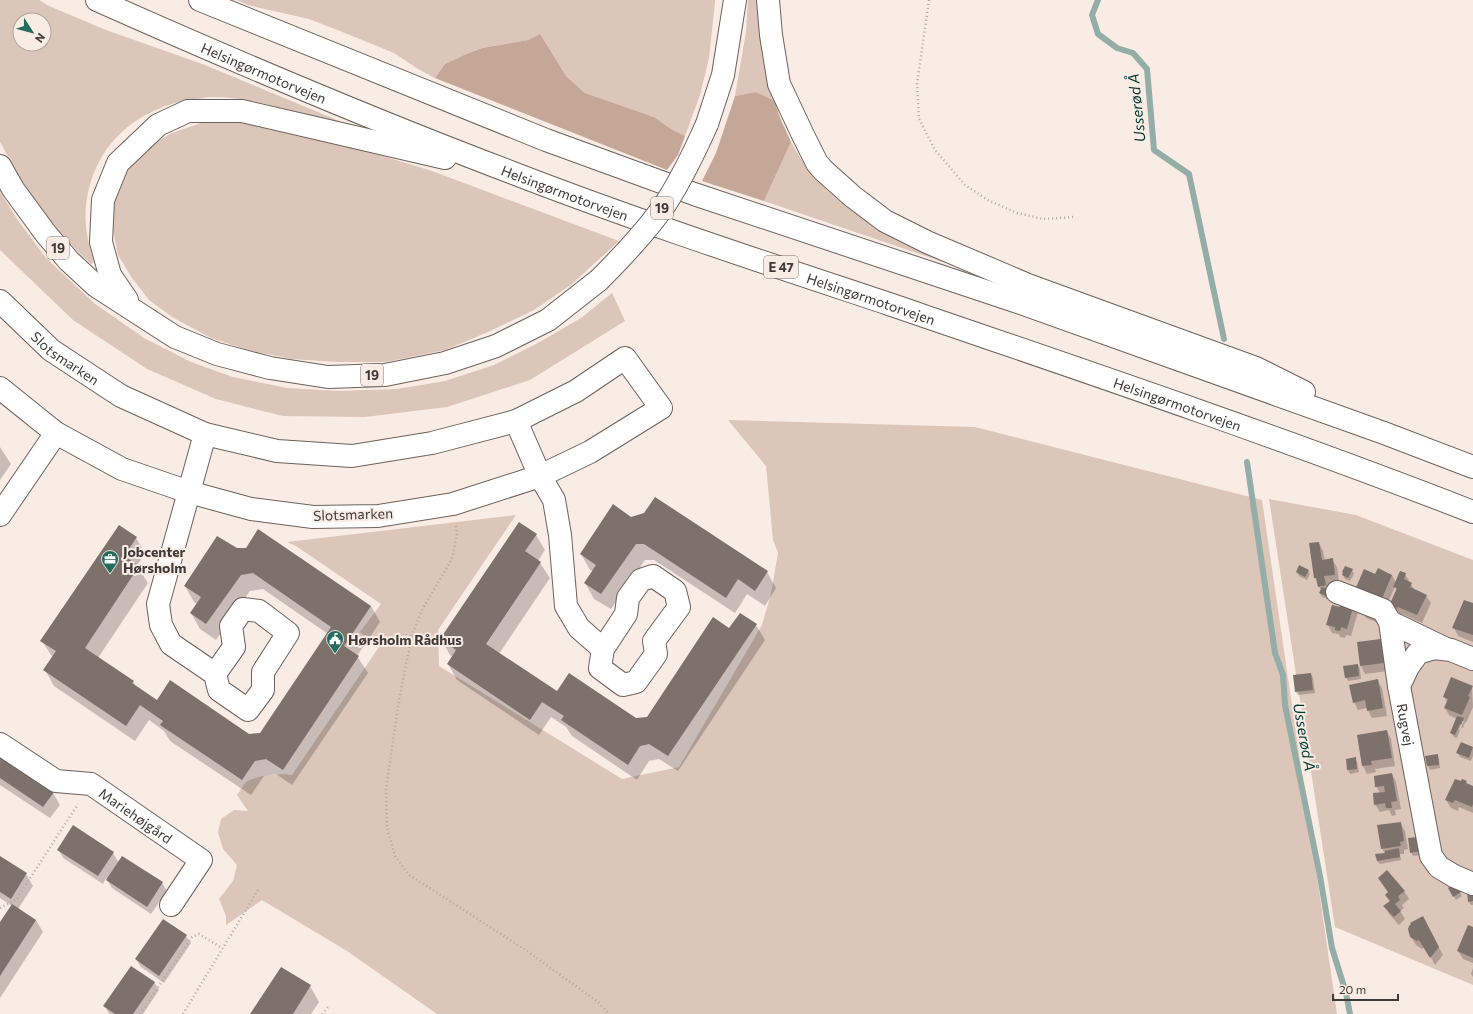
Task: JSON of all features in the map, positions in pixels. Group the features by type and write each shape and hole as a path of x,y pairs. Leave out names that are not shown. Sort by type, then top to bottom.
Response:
{"main road":[{"name":"Helsingørmotorvejen","path":"97,0 323,97 514,174 695,238 1141,390 1394,481 1473,512"},
{"path":"200,0 546,140 694,194 1015,301 1384,433 1473,467"},
{"path":"727,0 730,33"},
{"name":"19","path":"0,166 13,189 46,234 69,261 96,286 175,337 217,354 270,368 328,377 385,375 445,363 496,346 548,320 599,280 635,243 665,203 688,166 707,124 723,75 735,0"},
{"path":"768,0 771,35 779,84 817,163 852,196 885,221 927,242 1028,285 1256,368 1384,433"},
{"path":"135,311 110,276 101,242 103,200 118,163 158,125 188,111 242,111 514,174"},
{"name":"Slotsmarken","path":"0,301 51,350 115,392 205,434 277,451 352,456 432,444 516,421 576,391 625,358 661,408 590,452 540,476 453,504 378,516 313,517 251,508 189,492 122,469 56,433 0,388"},
{"path":"516,421 540,476 554,500 560,535 566,606 579,628 603,649"},
{"path":"0,515 56,433"},
{"path":"205,434 158,604 161,625 171,644 215,674"},
{"path":"653,576 675,591 678,607 654,641 656,654 636,682 623,685 600,668 603,649 626,614 628,598 641,580 653,576"},
{"path":"1337,592 1384,610 1390,622 1399,686"},
{"path":"1390,622 1446,649"},
{"name":"Rugvej","path":"1473,659 1446,649 1434,648 1418,653 1399,686 1431,856 1439,867 1454,876 1473,884"},
{"name":"Mariehøjgård","path":"0,744 56,781 91,784 200,860 171,905"}],"path":[{"path":"929,0 917,84 919,119 935,150 966,185 988,200 1017,212 1043,219 1074,217"},
{"path":"453,504 457,534 452,558 422,610 412,635 399,700 386,789 387,828 395,856 408,874 527,951 598,1002 609,1014"},
{"path":"0,908 16,900 91,784"},
{"path":"183,1014 258,890"},
{"path":"140,1014 192,937 200,934 222,948"},
{"path":"322,1014 328,1007"}],"shaded area":[{"path":"0,0 39,0 49,6 106,30 205,65 342,122 339,125 260,103 212,97 194,99 173,104 154,111 136,121 121,133 108,147 98,164 90,184 86,205 86,227 94,262 91,264 51,223 27,190 0,142"},
{"path":"237,0 715,0 715,2 709,58 700,95 685,136 671,129 654,117 585,93 566,76 540,35 528,40 482,48 464,55 445,64 435,78 394,53 340,31 309,19 248,5"},
{"path":"748,0 760,0 775,101 756,92 735,96 746,32"},
{"path":"540,34 566,76 585,93 654,117 671,129 685,136 678,155 667,170 435,78 445,64 464,55 482,48 528,40"},
{"path":"756,92 775,101 791,142 764,201 702,181 716,153 735,96"},
{"path":"204,122 235,122 306,135 363,150 432,171 619,241 572,284 534,310 488,332 445,350 386,362 340,362 291,359 248,350 211,338 172,317 149,300 132,278 118,255 112,225 113,201 121,177 135,160 151,145 172,133"},
{"path":"791,142 807,168 836,198 870,223 946,263 764,201"},
{"path":"0,192 17,219 46,258 94,303 144,338 191,362 233,377 287,388 339,391 397,389 445,381 494,365 538,343 581,318 612,293 625,321 530,380 447,407 365,417 283,416 216,399 147,369 73,320 0,250"},
{"path":"728,420 975,427 1262,500 1337,1014 437,1014 347,951 262,900 226,925 226,916 219,899 233,881 237,865 223,849 218,832 221,819 234,810 248,811 237,795 246,782 269,775 292,775 379,647 360,632 381,604 296,546 287,542 516,515 438,630 439,666 622,779 679,767 762,625 771,594 778,553 773,540 766,466"},
{"path":"1269,499 1356,515 1473,560 1473,985 1335,927"}],"building":[{"path":"655,497 768,571 755,591 738,579 726,598 644,544 636,544 601,594 584,583 596,565 580,554 613,504 631,517 644,513"},
{"path":"519,522 537,534 525,551 541,562 486,644 557,691 569,673 636,718 647,717 713,617 729,628 740,613 757,624 668,756 649,744 640,746 628,765 561,720 564,716 542,702 530,720 447,664 456,650 440,639"},
{"name":"Hørsholm Rådhus","path":"119,525 137,537 124,556 139,566 85,648 134,681 132,683 157,700 170,680 249,734 260,733 331,627 253,573 241,575 206,624 190,613 201,597 184,586 217,536 237,548 246,548 258,529 371,606 344,646 359,656 283,770 266,759 255,761 242,780 160,725 163,721 140,705 126,726 43,670 56,651 40,641"},
{"path":"1319,542 1322,560 1333,558 1335,575 1324,576 1326,585 1318,587 1316,578 1314,578 1309,543"},
{"path":"1299,565 1309,570 1305,577 1296,572"},
{"path":"1345,566 1353,569 1348,578 1342,575"},
{"path":"1378,568 1392,575 1380,603 1354,592 1364,569 1375,574"},
{"path":"1400,571 1406,573 1404,579 1412,583 1410,587 1427,595 1417,615 1398,607 1396,609 1389,606 1397,588 1393,587"},
{"path":"1322,587 1332,591 1329,597 1319,593"},
{"path":"1341,600 1354,604 1347,629 1341,627 1340,631 1335,630 1335,627 1326,625 1332,605 1340,607"},
{"path":"1464,600 1473,603 1473,635 1452,628"},
{"path":"1381,639 1384,663 1360,666 1357,642"},
{"path":"1358,664 1359,676 1345,678 1343,666"},
{"path":"1311,673 1313,690 1295,692 1293,675"},
{"path":"1451,677 1473,686 1462,715 1444,708 1448,699 1443,697"},
{"path":"1378,679 1383,708 1367,711 1365,700 1353,703 1349,685"},
{"path":"1457,716 1464,718 1455,735 1450,733"},
{"path":"1387,730 1392,758 1371,761 1372,765 1362,766 1357,735"},
{"path":"1461,742 1473,747 1469,758 1456,753"},
{"path":"1438,754 1439,765 1427,766 1425,756"},
{"path":"0,756 54,792 43,807 0,778"},
{"path":"1356,757 1357,769 1347,770 1346,759"},
{"path":"1392,773 1397,801 1391,802 1392,808 1386,808 1385,803 1374,805 1373,793 1385,792 1384,786 1375,787 1374,776"},
{"path":"1455,779 1461,781 1462,779 1467,781 1466,783 1473,786 1472,807 1455,800 1453,803 1445,800"},
{"path":"1401,822 1404,841 1400,842 1401,846 1381,849 1377,825"},
{"path":"73,825 114,852 98,876 57,850"},
{"path":"1418,837 1420,851 1410,853 1408,838"},
{"path":"1399,848 1400,857 1377,861 1375,854 1385,853 1385,851"},
{"path":"0,856 27,873 11,899 0,892"},
{"path":"122,856 163,882 147,907 106,880"},
{"path":"1387,870 1405,891 1398,896 1400,900 1395,904 1401,911 1394,917 1383,906 1390,901 1385,895 1388,892 1378,878"},
{"path":"1456,883 1461,892 1453,897 1448,888"},
{"path":"1473,890 1473,901 1468,902 1467,891"},
{"path":"12,904 36,920 0,976 0,922"},
{"path":"1423,916 1439,947 1430,958 1419,940 1417,941 1410,937 1408,929 1411,924 1410,923"},
{"path":"163,919 187,935 159,976 135,959"},
{"path":"1468,925 1473,927 1473,958 1457,951"},
{"path":"131,966 155,982 133,1014 115,1014 103,1006"},
{"path":"281,967 311,985 293,1014 250,1014"}],"waterway":[{"name":"Usserød Å","path":"1098,0 1092,15 1098,34 1117,48 1133,53 1147,69 1154,150 1189,174 1224,339"},
{"name":"Usserød Å","path":"1247,462 1275,653 1283,675 1285,705 1320,876 1332,948 1346,993 1350,1014"}],"place":[{"name":"Jobcenter Hørsholm","path":"110,574"},
{"name":"Hørsholm Rådhus","path":"335,654"}]}
